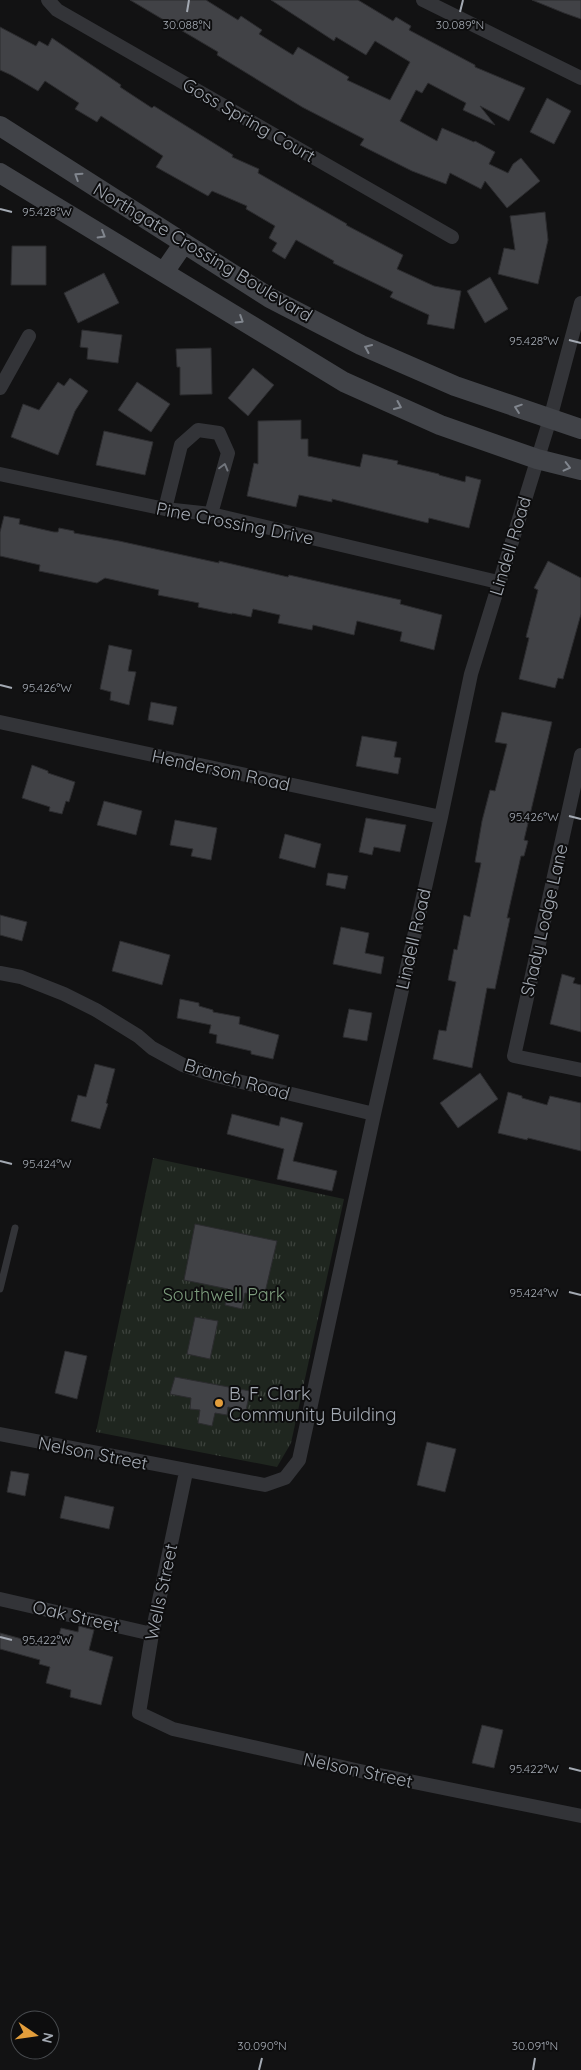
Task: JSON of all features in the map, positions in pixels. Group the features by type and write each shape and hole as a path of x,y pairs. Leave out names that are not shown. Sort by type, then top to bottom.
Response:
{"main road":[{"name":"Northgate Crossing Boulevard","path":"0,126 270,298 361,345 455,386 581,430"},
{"path":"0,173 344,382 440,425 537,459 581,470"},
{"path":"164,272 184,243"}],"street":[{"name":"Goss Spring Court","path":"48,0 57,10 452,237"},
{"path":"423,0 581,78"},
{"name":"Lindell Road","path":"186,1472 265,1485 285,1478 299,1460 441,818 470,674 550,419 580,310"},
{"path":"0,388 29,336"},
{"path":"165,509 182,444 198,430 219,433 228,453 211,514"},
{"name":"Pine Crossing Drive","path":"0,474 165,509 211,514 498,582"},
{"name":"Henderson Road","path":"0,722 441,818"},
{"name":"Shady Lodge Lane","path":"581,755 514,1056 581,1070"},
{"name":"Branch Road","path":"0,973 21,977 96,1010 138,1036 152,1048 183,1065 217,1076 374,1114"},
{"name":"Nelson Street","path":"0,1434 186,1472"},
{"name":"Wells Street","path":"139,1713 152,1634 186,1472"},
{"name":"Oak Street","path":"0,1599 152,1634"},
{"name":"Nelson Street","path":"139,1713 173,1729 360,1771 581,1816"}],"lane":[{"path":"0,1289 15,1228"}],"green space":[{"name":"Southwell Park","path":"153,1158 344,1199 291,1443 277,1467 96,1432"}],"building":[{"path":"130,0 206,0 238,20 241,16 262,30 259,34 293,55 298,47 349,77 347,80 390,100 410,62 375,41 366,55 336,37 334,41 271,0 358,0 393,21 396,17 411,26 409,30 475,65 475,67 525,88 509,121 480,106 495,125 463,110 466,103 428,83 422,93 416,90 400,121 437,141 442,128 475,141 495,152 489,164 508,173 513,164 521,158 540,181 507,208 485,181 481,189 450,173 446,184 412,171 360,145 364,139 302,107 217,55 218,52"},
{"path":"532,0 581,0 581,19 564,13"},
{"path":"0,27 36,46 39,41 48,46 52,38 152,108 154,106 233,155 232,157 259,169 258,173 346,225 403,255 397,269 434,286 461,291 454,329 427,324 429,315 390,297 393,292 333,263 334,261 296,240 285,259 272,251 277,243 269,238 275,226 246,209 247,206 212,191 208,196 156,167 163,156 101,116 97,122 75,109 79,103 45,81 38,91 0,70"},
{"path":"547,98 571,111 554,144 530,132"},
{"path":"545,212 548,240 538,284 498,274 504,248 515,250 510,216"},
{"path":"12,246 46,246 46,285 11,285"},
{"path":"104,273 119,303 78,323 64,293"},
{"path":"490,277 508,309 485,323 467,291"},
{"path":"82,330 122,335 118,363 87,359 88,348 80,347"},
{"path":"211,348 212,394 180,395 180,367 177,367 176,349"},
{"path":"253,368 274,385 248,416 228,398"},
{"path":"70,378 88,391 75,411 58,455 11,437 23,404 39,410 58,382 64,386"},
{"path":"137,382 170,404 151,432 118,410"},
{"path":"301,420 301,439 308,439 308,456 360,467 363,454 398,461 397,464 465,482 466,476 481,480 469,528 429,518 428,523 332,499 332,502 299,495 296,507 247,496 254,463 258,464 258,421"},
{"path":"104,431 153,442 145,475 96,465"},
{"path":"4,516 20,519 19,524 54,532 58,532 59,528 74,531 74,533 219,563 219,561 288,577 289,575 401,600 400,604 442,615 434,650 400,641 402,632 357,621 354,635 313,625 312,630 278,623 280,615 253,609 251,617 232,614 198,607 199,603 158,595 159,590 105,578 97,583 39,571 40,565 0,556 0,532"},
{"path":"548,561 581,578 581,614 563,679 558,678 555,688 519,679 529,638 526,637 538,590 534,588"},
{"path":"109,645 132,650 128,671 136,672 129,705 110,700 111,692 100,689"},
{"path":"151,702 177,707 173,725 148,720"},
{"path":"502,712 552,722 524,840 528,841 524,856 521,856 507,918 510,918 495,989 487,988 472,1068 433,1059 439,1030 446,1031 456,982 448,980 454,949 457,950 464,915 470,917 481,863 475,862 482,821 490,790 495,791 507,744 495,742"},
{"path":"362,736 397,742 394,757 401,758 398,774 356,766"},
{"path":"32,765 48,771 48,773 75,782 69,802 66,801 62,814 49,811 50,807 22,798"},
{"path":"104,801 142,811 136,835 97,825"},
{"path":"366,818 406,825 400,852 374,847 372,855 359,852"},
{"path":"175,820 217,828 211,860 191,856 193,849 170,845"},
{"path":"285,834 321,844 315,868 279,858"},
{"path":"328,873 348,876 345,889 326,885"},
{"path":"0,915 27,922 22,941 0,935"},
{"path":"341,927 369,933 365,953 384,957 381,974 333,964"},
{"path":"120,941 170,955 162,985 112,971"},
{"path":"562,974 575,978 573,983 581,985 581,1032 550,1024"},
{"path":"180,999 199,1003 199,1006 213,1010 213,1012 240,1017 239,1024 279,1035 273,1059 251,1054 251,1051 216,1043 217,1035 209,1033 211,1025 177,1018"},
{"path":"349,1009 372,1013 367,1041 343,1037"},
{"path":"95,1064 115,1069 106,1103 108,1104 100,1129 71,1121 78,1095 86,1097"},
{"path":"480,1073 498,1099 458,1128 440,1103"},
{"path":"508,1092 547,1105 550,1096 581,1103 581,1151 498,1133"},
{"path":"232,1114 279,1126 281,1117 303,1123 293,1161 337,1171 332,1191 277,1179 284,1149 227,1134"},
{"path":"195,1224 277,1241 264,1297 245,1293 242,1309 225,1305 228,1289 184,1280"},
{"path":"195,1317 218,1321 210,1359 187,1354"},
{"path":"65,1351 87,1356 77,1399 55,1393"},
{"name":"B. F. Clark Community Building","path":"175,1377 250,1391 246,1410 228,1407 227,1415 215,1413 212,1426 198,1423 200,1410 190,1409 191,1398 170,1394"},
{"path":"427,1442 456,1449 445,1492 417,1485"},
{"path":"11,1471 29,1474 25,1496 7,1492"},
{"path":"65,1496 114,1507 109,1529 60,1518"},
{"path":"79,1626 94,1630 89,1650 113,1657 101,1705 70,1697 71,1690 46,1683 50,1667 39,1664 40,1660 0,1649 0,1633 44,1645 47,1635 58,1638 61,1628 78,1632"},
{"path":"482,1725 503,1730 494,1768 472,1763"}],"place":[{"name":"B. F. Clark Community Building","path":"219,1403"}]}
